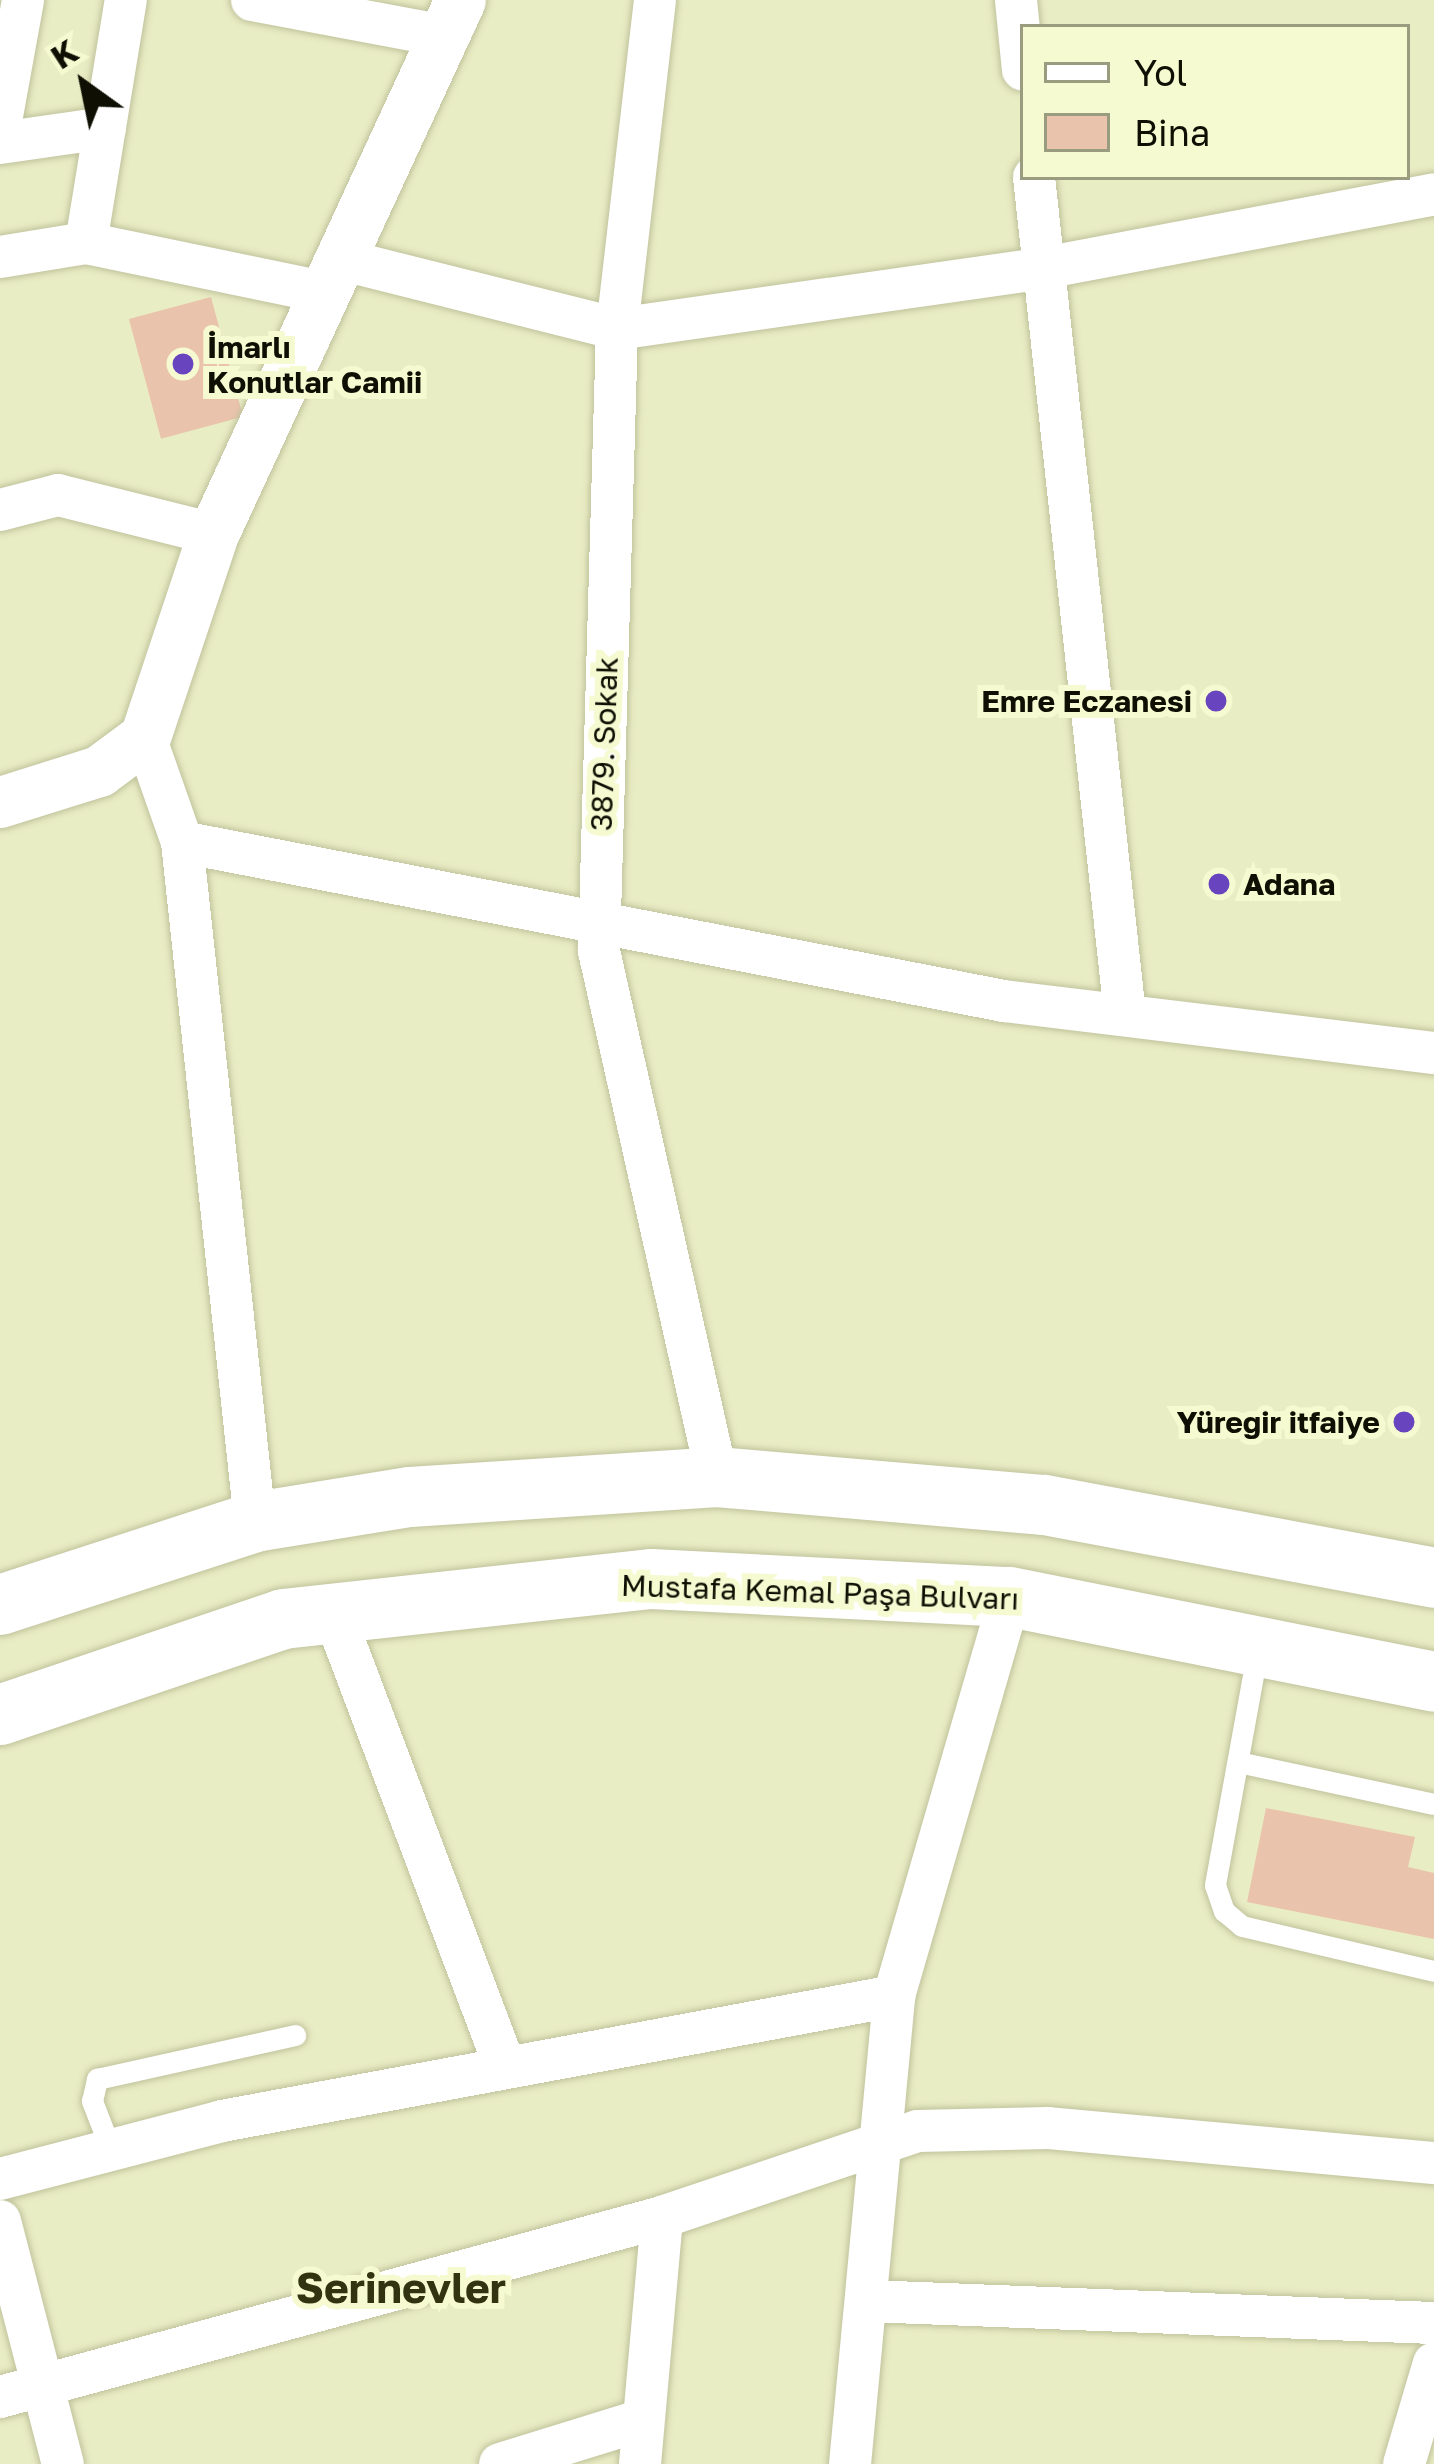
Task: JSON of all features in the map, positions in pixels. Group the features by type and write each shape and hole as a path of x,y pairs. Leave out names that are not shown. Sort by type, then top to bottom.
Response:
{"main road":[{"path":"0,1606 255,1522 410,1497 717,1477 1045,1504 1434,1578"},
{"name":"Mustafa Kemal Paşa Bulvarı","path":"0,1714 332,1609 651,1580 1010,1597 1259,1641 1434,1682"}],"street":[{"path":"0,128 23,0"},
{"path":"86,243 126,0"},
{"path":"0,802 99,771 145,737 213,534 452,18 252,0"},
{"name":"3879. Sokak","path":"655,0 616,329 598,916 717,1477"},
{"path":"1016,0 1020,40"},
{"path":"0,142 105,128"},
{"path":"1034,180 1125,1014"},
{"path":"0,257 86,243 335,277 616,329 1044,268 1434,194"},
{"path":"0,511 58,495 213,534"},
{"path":"145,737 182,842 255,1522"},
{"path":"182,842 598,916 1004,1001 1434,1053"},
{"path":"850,2464 885,2142 894,1996 1010,1597"},
{"path":"332,1609 504,2064"},
{"path":"0,2179 504,2064 894,1996"},
{"path":"0,2397 662,2217 885,2142 1048,2128 1434,2163"},
{"path":"640,2464 662,2217"},
{"path":"0,2221 63,2464"},
{"path":"868,2301 1434,2323"},
{"path":"1404,2464 1434,2363"},
{"path":"500,2464 642,2420"}],"lane":[{"path":"1259,1641 1215,1885 1232,1920 1434,1971"},
{"path":"1238,1762 1434,1804"},
{"path":"111,2150 92,2101 98,2079 295,2035"}],"building":[{"name":"İmarlı Konutlar Camii","path":"211,297 243,417 161,439 129,319"},
{"path":"1266,1808 1415,1837 1408,1867 1434,1873 1434,1939 1247,1902"}],"place":[{"name":"İmarlı Konutlar Camii","path":"183,364"},
{"name":"Emre Eczanesi","path":"1216,701"},
{"name":"Adana","path":"1219,884"},
{"name":"Yüreğir itfaiye","path":"1404,1422"}],"district":[{"name":"Serinevler","path":"401,2287"}]}
